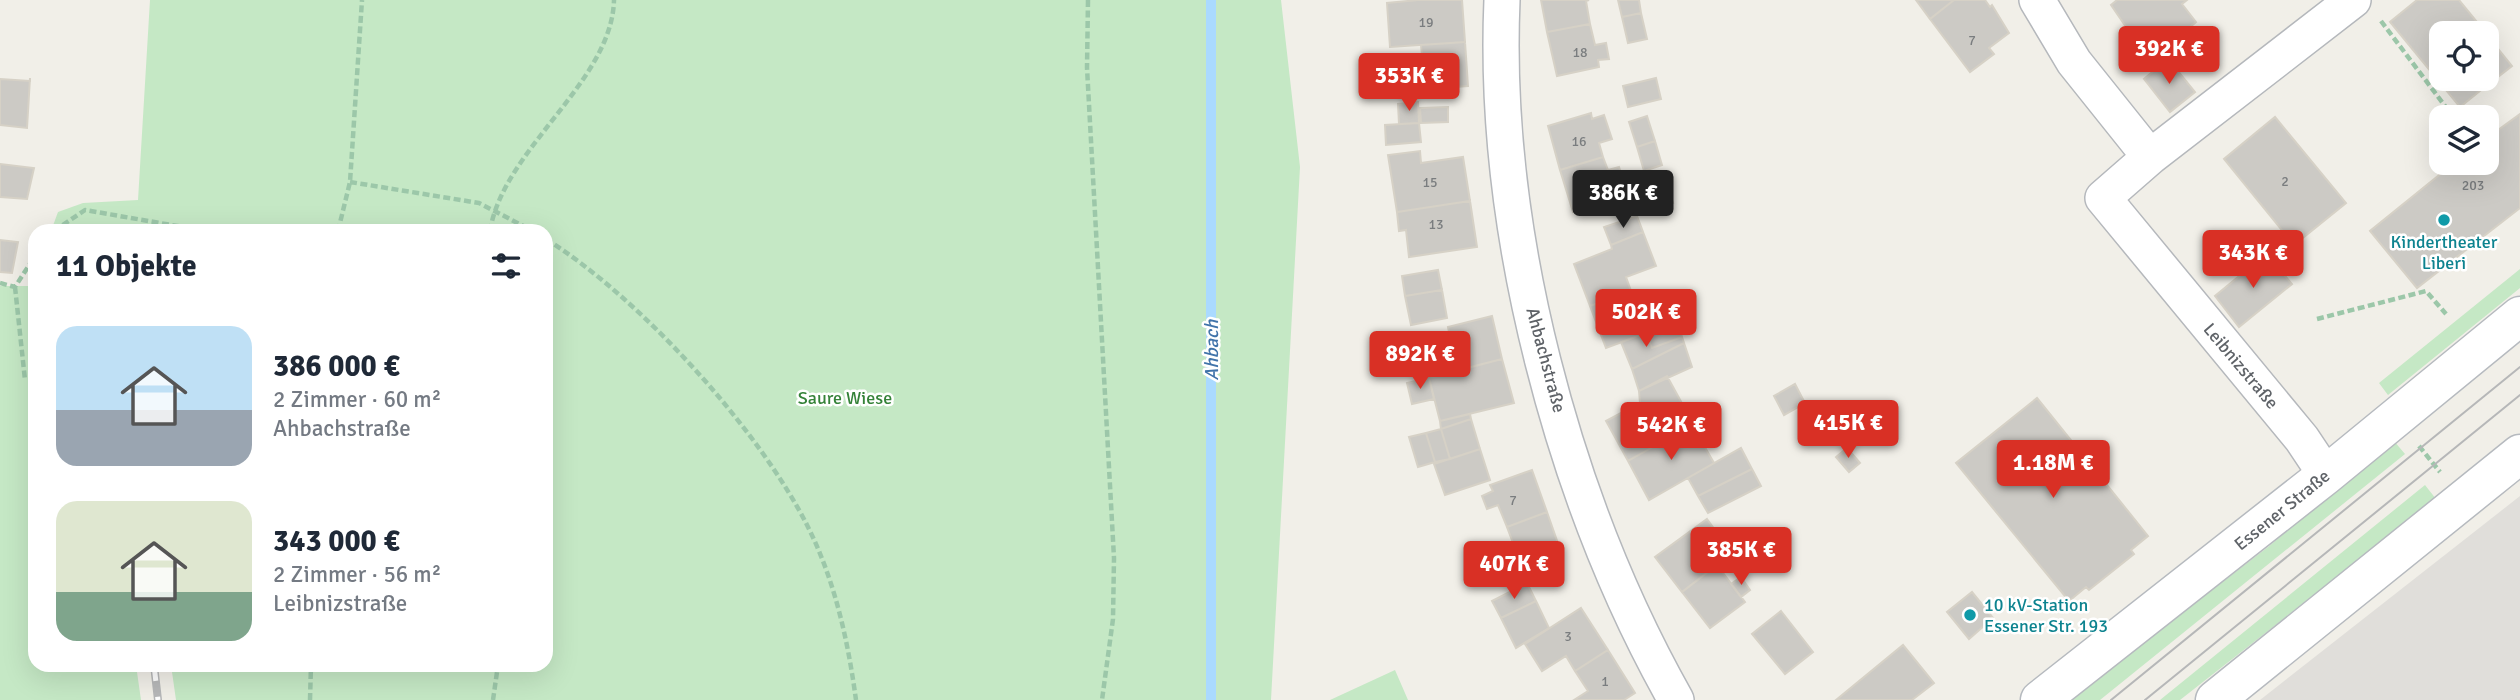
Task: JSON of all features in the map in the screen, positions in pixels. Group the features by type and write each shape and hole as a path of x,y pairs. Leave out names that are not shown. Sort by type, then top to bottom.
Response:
{"main road":[{"name":"Essener Straße","path":"2040,700 2326,475 2520,316"},
{"path":"2214,700 2520,454"}],"street":[{"name":"Ahbachstraße","path":"1502,0 1501,95 1507,169 1517,242 1544,359 1577,473 1609,567 1649,652 1676,700"},
{"path":"2037,0 2074,62 2150,157 2363,6"},
{"name":"Leibnizstraße","path":"2150,157 2103,198 2302,439 2326,475"}],"path":[{"path":"340,224 350,182 362,0"},
{"path":"490,224 493,208 598,53 607,36 614,0"},
{"path":"1088,0 1087,68 1114,558 1112,619 1102,700"},
{"path":"2363,6 2444,105"},
{"path":"350,182 417,192 493,208 521,224"},
{"path":"65,224 85,211 164,224"},
{"path":"553,244 579,262 680,355 775,469 808,528 834,596 845,633 856,700"},
{"path":"25,380 15,286 28,266"},
{"path":"0,283 15,286"},
{"path":"2317,319 2426,290 2446,314"},
{"path":"310,700 311,672"},
{"path":"493,700 497,672"}],"shaded area":[{"path":"2520,496 2520,700 2260,700"}],"green space":[{"name":"Saure Wiese","path":"150,0 1281,0 1300,167 1271,700 176,700 172,672 553,672 553,224 54,224 58,212 83,203 138,200"},
{"path":"2520,269 2520,288 2388,395 2379,383"},
{"path":"0,286 28,286 28,672 137,672 141,700 0,700"},
{"path":"2394,441 2405,454 2100,700 2069,700 2268,547"},
{"path":"2425,485 2436,499 2180,700 2160,700"},
{"path":"1395,670 1408,700 1330,700"}],"building":[{"path":"1462,0 1465,42 1390,47 1387,3"},
{"path":"1541,0 1589,0 1586,1 1590,24 1547,32"},
{"path":"1618,0 1639,0 1641,13 1622,17"},
{"path":"1916,0 1954,0 1930,19"},
{"path":"1954,0 1985,0 1990,7 1992,5 2009,33 1989,48 1994,54 1970,72 1930,19"},
{"path":"2117,0 2187,0 2182,4 2196,22 2173,41 2168,35 2148,51 2138,38 2135,40 2111,5"},
{"path":"2417,0 2459,0 2476,21 2429,21 2429,69 2390,22"},
{"path":"1641,13 1647,39 1628,43 1622,17"},
{"path":"1590,24 1595,45 1606,43 1609,59 1598,60 1599,67 1557,76 1547,32"},
{"path":"1465,42 1468,86 1425,89 1424,84 1413,85 1411,68 1423,67 1421,45"},
{"path":"2499,50 2512,66 2499,76"},
{"path":"2168,59 2195,92 2170,112 2144,79"},
{"path":"1656,78 1661,99 1628,107 1623,86"},
{"path":"0,79 30,81 27,128 0,125"},
{"path":"2447,91 2480,91 2462,105 2458,105"},
{"path":"1418,102 1419,123 1399,124 1398,104"},
{"path":"1448,107 1448,122 1421,123 1420,108"},
{"path":"1591,113 1592,119 1604,115 1612,139 1599,143 1603,157 1560,170 1548,126"},
{"path":"2520,114 2520,208 2417,288 2370,231 2439,175 2499,175 2499,129"},
{"path":"1647,116 1655,141 1637,147 1629,122"},
{"path":"2275,117 2346,203 2294,245 2224,159"},
{"path":"1419,123 1421,142 1386,145 1385,125"},
{"path":"1655,141 1662,165 1644,171 1637,147"},
{"path":"1420,151 1421,163 1463,157 1470,201 1397,212 1388,155"},
{"path":"1603,157 1608,170 1619,167 1628,196 1573,212 1560,170"},
{"path":"0,164 34,168 27,199 0,197"},
{"path":"1667,187 1673,203 1641,214 1636,198"},
{"path":"1470,201 1477,247 1409,257 1406,230 1399,231 1397,212"},
{"path":"1637,216 1643,232 1611,245 1604,227"},
{"path":"1643,232 1656,266 1626,277 1631,291 1590,306 1574,264 1612,249 1611,245"},
{"path":"0,240 18,242 12,273 0,272"},
{"path":"2266,254 2292,284 2239,327 2215,296"},
{"path":"1438,270 1442,290 1405,296 1402,276"},
{"path":"1442,290 1447,318 1411,325 1405,296"},
{"path":"1631,291 1636,306 1666,295 1682,337 1652,348 1646,333 1606,348 1590,306"},
{"path":"1492,316 1502,359 1459,370 1453,348 1441,351 1437,335 1449,332 1448,327"},
{"path":"1646,333 1652,348 1682,337 1684,343 1632,369 1621,342"},
{"path":"1684,343 1692,367 1639,391 1632,369"},
{"path":"1502,359 1514,403 1440,421 1429,378"},
{"path":"1667,376 1684,407 1680,410 1688,425 1694,424 1628,461 1606,421 1640,403 1639,391"},
{"path":"1429,378 1434,399 1412,404 1407,383"},
{"path":"1795,384 1805,403 1784,415 1774,396"},
{"path":"2037,398 2148,536 2131,550 2134,554 2089,590 2086,587 2069,601 1956,463"},
{"path":"1470,414 1471,419 1441,429 1440,421"},
{"path":"1471,419 1480,449 1450,459 1441,429"},
{"path":"1692,425 1714,463 1649,500 1628,461"},
{"path":"1441,429 1450,459 1435,462 1426,433"},
{"path":"1426,433 1435,462 1418,467 1409,437"},
{"path":"1741,448 1752,469 1698,496 1688,478"},
{"path":"1847,448 1860,463 1849,472 1836,457"},
{"path":"1480,449 1490,480 1445,495 1434,464"},
{"path":"1752,469 1761,486 1708,513 1698,496"},
{"path":"1532,470 1547,512 1507,527 1498,505 1487,509 1482,496 1493,491 1490,485"},
{"path":"1547,512 1562,555 1495,580 1485,553 1513,543 1507,527"},
{"path":"1707,519 1723,541 1707,552 1717,565 1682,592 1655,557"},
{"path":"1758,534 1774,555 1758,566 1742,545"},
{"path":"1717,565 1745,602 1710,628 1682,592"},
{"path":"1741,577 1750,590 1741,597 1731,584"},
{"path":"1527,583 1536,601 1501,618 1492,601"},
{"name":"10 kV-Station Essener Str. 193","path":"1972,592 1993,618 1969,639 1947,612"},
{"path":"1536,601 1549,628 1516,648 1501,618"},
{"path":"1581,608 1608,650 1575,671 1566,656 1542,671 1525,644"},
{"path":"1781,611 1813,652 1785,674 1752,634"},
{"path":"1903,645 1934,683 1912,700 1836,700"},
{"path":"1608,650 1635,693 1624,700 1574,700 1588,691 1575,671"}],"waterway":[{"name":"Ahbach","path":"1211,0 1211,700"}],"tram line":[{"path":"2111,700 2520,367"},
{"path":"2145,700 2520,395"}],"railway":[{"path":"155,672 158,700"}],"place":[{"name":"Kindertheater Liberi","path":"2444,220"},
{"name":"10 kV-Station Essener Str. 193","path":"1970,615"}]}
